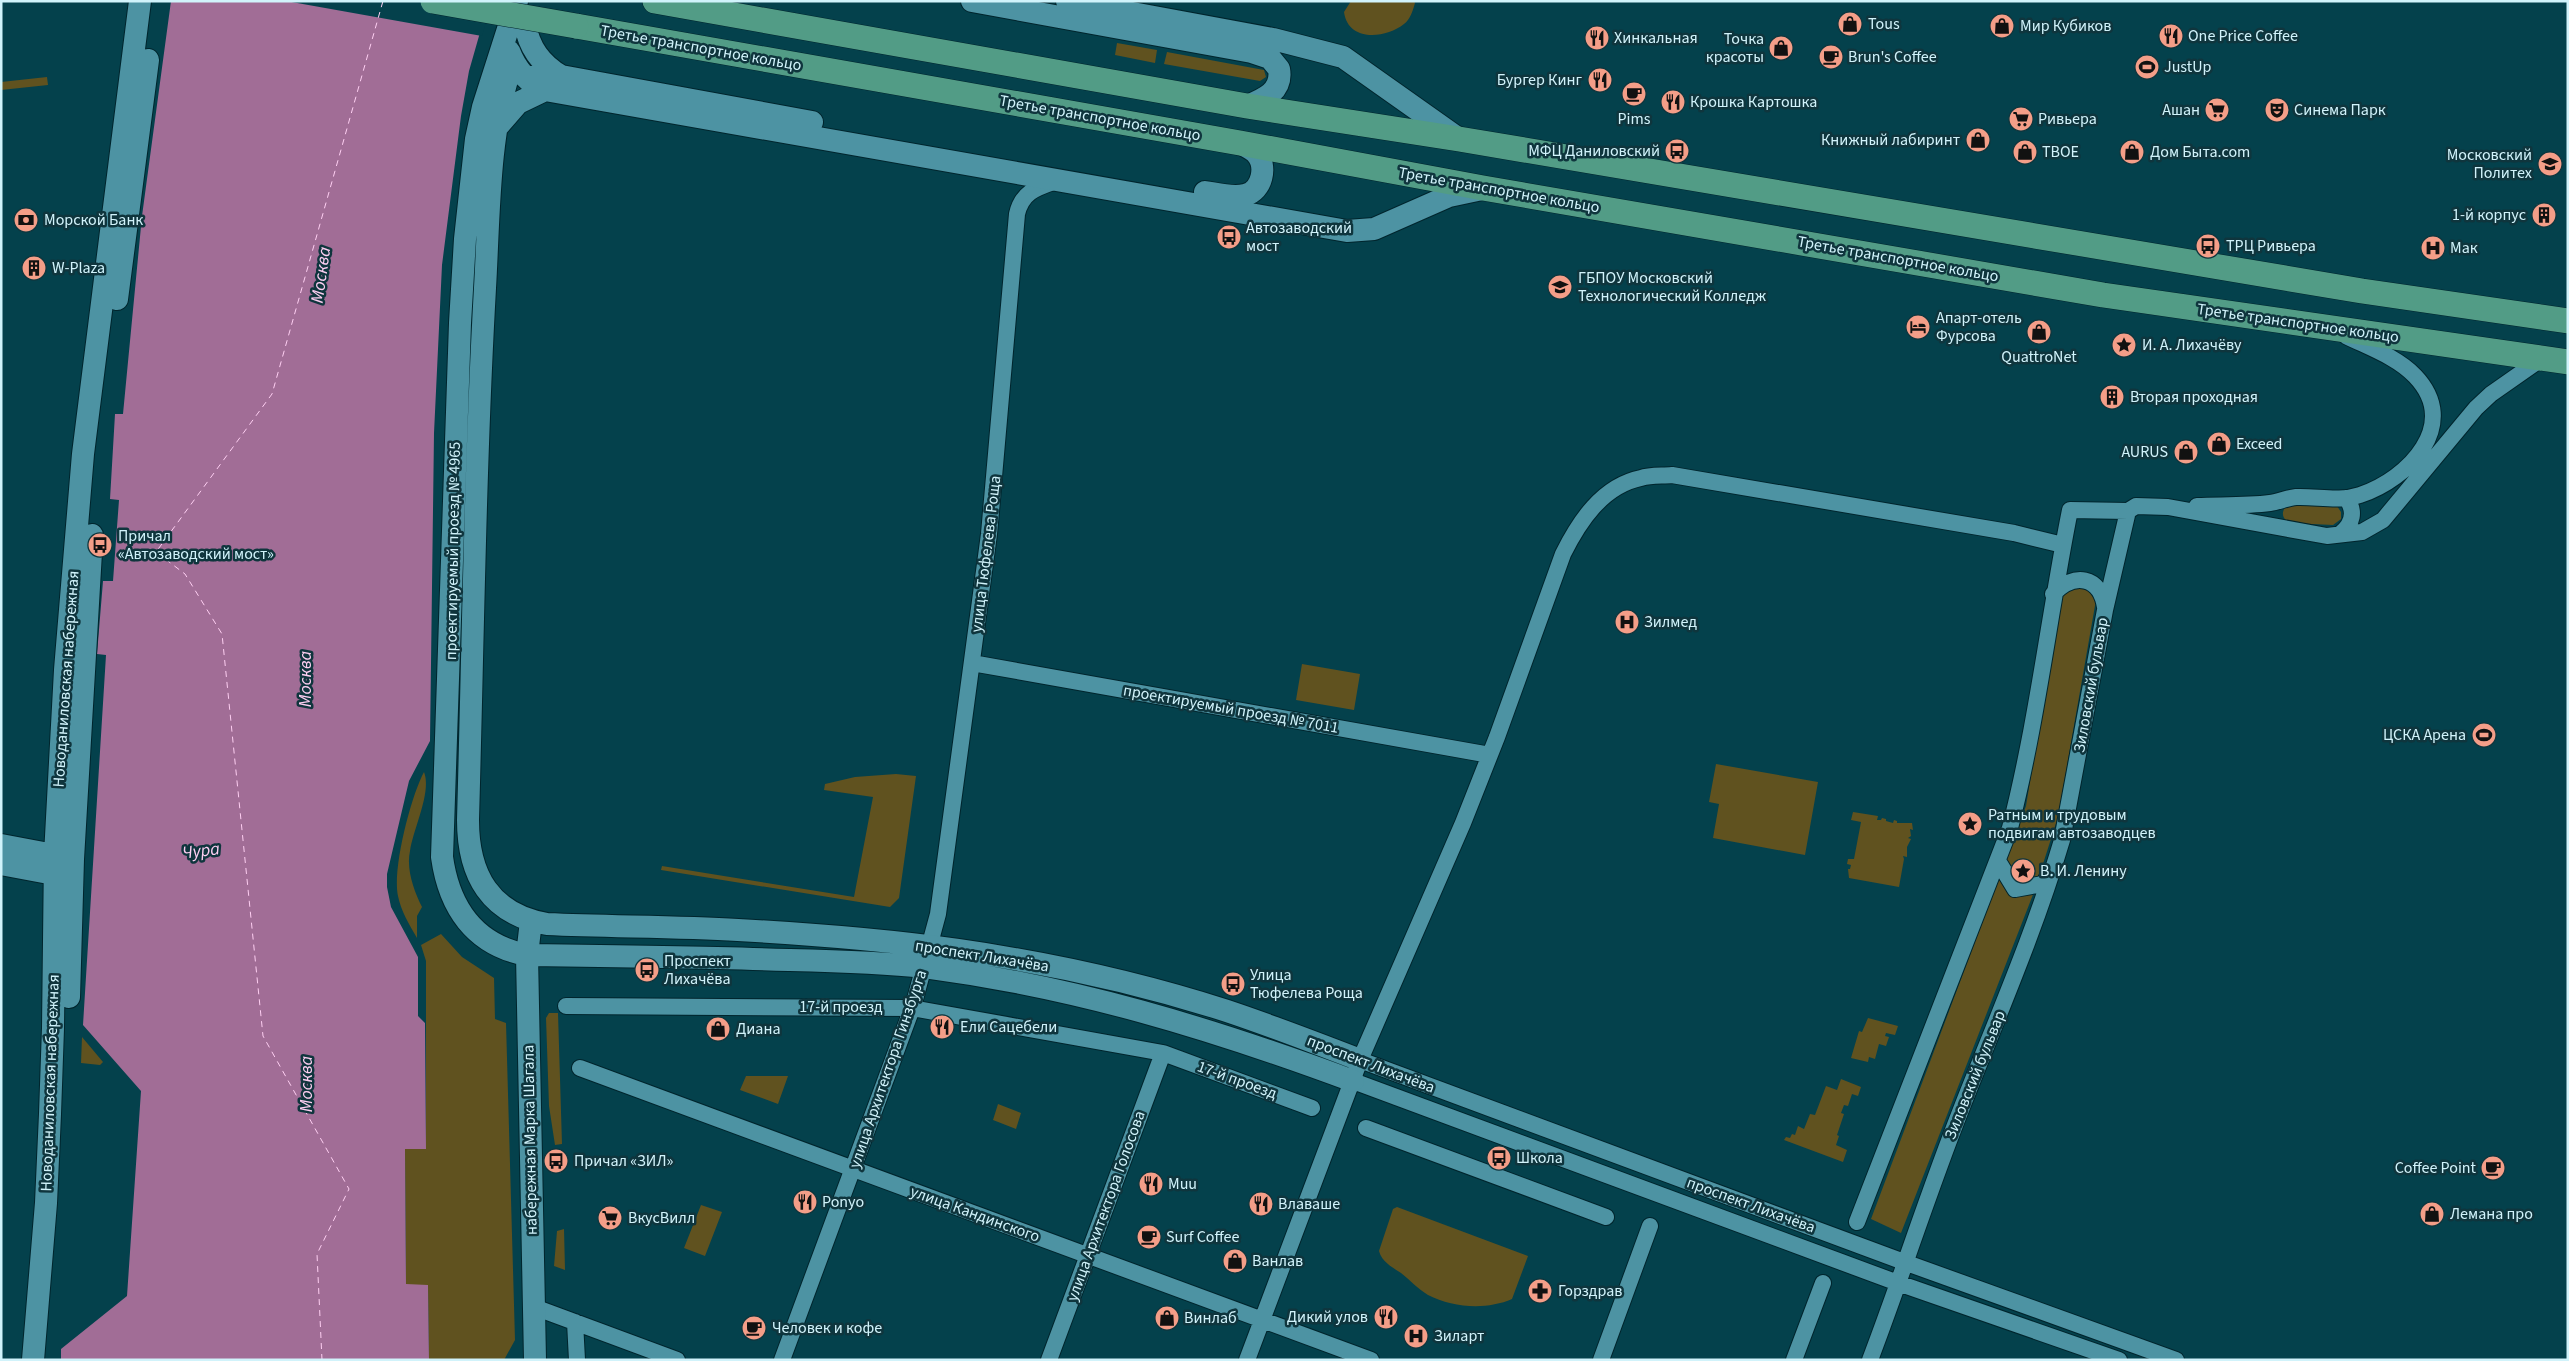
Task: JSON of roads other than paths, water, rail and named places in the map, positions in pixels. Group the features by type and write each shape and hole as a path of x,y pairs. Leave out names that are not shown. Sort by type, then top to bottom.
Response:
{"main road":[{"name":"Новоданиловская набережная","path":"48,1360 66,1068 65,670 84,454 140,1"},
{"name":"Новоданиловская набережная","path":"33,1360 46,1203 64,867 98,458 155,1"},
{"name":"Третье транспортное кольцо","path":"432,1 1240,143 1483,188 2103,295 2568,362"},
{"name":"проектируемый проезд № 4965","path":"517,1 483,107 476,139 465,239 460,323 442,857 450,893 472,928 502,948 527,955"},
{"path":"483,107 504,88 519,70 525,24 532,1"},
{"path":"655,1 1247,106 1459,139 2362,291 2568,321"},
{"path":"972,1 1252,52 1270,58 1279,69 1279,82 1275,90 1266,98 1247,106"},
{"path":"1067,1 1273,39 1334,53 1344,57 1459,139"},
{"path":"525,24 537,56 550,69 553,83"},
{"path":"506,38 519,70 553,83 1057,181 1347,231 1374,229 1448,196 1483,188"},
{"path":"496,129 518,103 553,83 1233,196 1247,195 1256,189 1263,169 1256,152 1240,143"},
{"name":"проектируемый проезд № 4965","path":"504,88 496,129 479,410 468,841 472,862 482,884 506,909 531,921"},
{"path":"1,845 64,867"},
{"path":"1,864 64,867"},
{"name":"набережная Марка Шагала","path":"531,921 527,955 535,1360"},
{"name":"проспект Лихачёва","path":"531,921 618,928 737,930 926,957 1042,965 1156,990 1242,1016 1360,1060"},
{"name":"проспект Лихачёва","path":"527,955 814,960 926,957 1030,984 1129,1006 1239,1040 1353,1081"}],"street":[{"name":"улица Тюфелева Роща","path":"926,957 940,904 996,471 1017,214 1020,203 1025,195 1035,188 1057,181"},
{"path":"1857,1222 1998,861 2022,781 2053,594 2070,510 2168,507 2279,501 2295,498 2346,498 2380,488 2399,475 2416,460 2428,439 2434,420 2431,402 2415,376 2386,356 2330,328"},
{"path":"2168,507 2274,528 2327,536 2367,530 2383,520 2476,408 2491,394 2541,359"},
{"path":"1247,1360 1360,1060 1490,755 1562,554 1573,534 1593,506 1620,486 1640,478 1672,476 1703,479 2014,533 2063,544"},
{"path":"2340,534 2348,528 2352,517 2353,507 2346,498"},
{"path":"2274,528 2270,514 2279,501"},
{"name":"Зиловский бульвар","path":"1870,1360 1904,1262 2054,868 2062,840 2106,608 2132,508"},
{"path":"2053,594 2071,580 2089,582 2099,589 2104,597 2106,608"},
{"name":"проектируемый проезд № 7011","path":"972,663 1490,755"},
{"name":"Зиловский бульвар","path":"1998,861 2015,889 2043,884 2054,868"},
{"name":"улица Архитектора Гинзбурга","path":"782,1360 912,1008 926,957"},
{"name":"17-й проезд","path":"566,1006 912,1008 1163,1053 1312,1108"},
{"name":"улица Архитектора Голосова","path":"1049,1360 1163,1053"},
{"name":"проспект Лихачёва","path":"1360,1060 1904,1262 2176,1360"},
{"name":"улица Кандинского","path":"580,1068 1371,1360"},
{"name":"проспект Лихачёва","path":"1353,1081 1898,1283 2119,1360"},
{"path":"1366,1128 1606,1217"},
{"path":"1601,1360 1650,1226"},
{"path":"1794,1360 1823,1283"},
{"path":"534,1307 677,1360"},
{"path":"575,1322 577,1360"}],"water":[{"path":"171,1 489,1 469,71 461,116 442,265 434,433 430,741 409,781 387,874 387,887 391,907 418,957 418,1016 425,1023 426,1149 405,1149 406,1284 428,1285 429,1360 61,1360 61,1349 127,1296 141,1091 83,1025 106,655 97,654 103,581 113,581 119,500 110,499 115,414 123,414 142,216"}],"place":[{"name":"Tous","path":"1850,24"},
{"name":"Мир Кубиков","path":"2002,26"},
{"name":"One Price Coffee","path":"2171,36"},
{"name":"Хинкальная","path":"1597,38"},
{"name":"Точка красоты","path":"1781,48"},
{"name":"Brun's Coffee","path":"1831,57"},
{"name":"JustUp","path":"2147,67"},
{"name":"Бургер Кинг","path":"1600,80"},
{"name":"Pims","path":"1634,94"},
{"name":"Крошка Картошка","path":"1673,102"},
{"name":"Ашан","path":"2217,110"},
{"name":"Синема Парк","path":"2277,110"},
{"name":"Ривьера","path":"2021,119"},
{"name":"Книжный лабиринт","path":"1978,140"},
{"name":"МФЦ Даниловский","path":"1677,151"},
{"name":"ТВОЕ","path":"2025,152"},
{"name":"Дом Быта.com","path":"2132,152"},
{"name":"Московский Политех","path":"2550,164"},
{"name":"1-й корпус","path":"2544,215"},
{"name":"Морской Банк","path":"26,220"},
{"name":"Автозаводский мост","path":"1229,237"},
{"name":"ТРЦ Ривьера","path":"2208,246"},
{"name":"Мак","path":"2433,248"},
{"name":"W-Plaza","path":"34,268"},
{"name":"ГБПОУ Московский Технологический Колледж","path":"1560,287"},
{"name":"Апарт-отель Фурсова","path":"1918,327"},
{"name":"QuattroNet","path":"2039,332"},
{"name":"И. А. Лихачёву","path":"2124,345"},
{"name":"Вторая проходная","path":"2112,397"},
{"name":"Exceed","path":"2219,444"},
{"name":"AURUS","path":"2186,452"},
{"name":"Причал «Автозаводский мост»","path":"100,545"},
{"name":"Зилмед","path":"1627,622"},
{"name":"ЦСКА Арена","path":"2484,735"},
{"name":"Ратным и трудовым подвигам автозаводцев","path":"1970,824"},
{"name":"В. И. Ленину","path":"2023,871"},
{"name":"Проспект Лихачёва","path":"647,970"},
{"name":"Улица Тюфелева Роща","path":"1233,984"},
{"name":"Ели Сацебели","path":"942,1027"},
{"name":"Диана","path":"718,1029"},
{"name":"Школа","path":"1499,1158"},
{"name":"Причал «ЗИЛ»","path":"556,1161"},
{"name":"Coffee Point","path":"2493,1168"},
{"name":"Muu","path":"1151,1184"},
{"name":"Ponyo","path":"805,1202"},
{"name":"Влаваше","path":"1261,1204"},
{"name":"Лемана про","path":"2432,1214"},
{"name":"ВкусВилл","path":"610,1218"},
{"name":"Surf Coffee","path":"1149,1237"},
{"name":"Ванлав","path":"1235,1261"},
{"name":"Горздрав","path":"1540,1291"},
{"name":"Дикий улов","path":"1386,1317"},
{"name":"Винлаб","path":"1167,1318"},
{"name":"Человек и кофе","path":"754,1328"},
{"name":"Зиларт","path":"1416,1336"}],"water label":[{"name":"Москва","path":"321,275"},
{"name":"Москва","path":"305,679"},
{"name":"Чура","path":"201,851"},
{"name":"Москва","path":"306,1084"}]}
